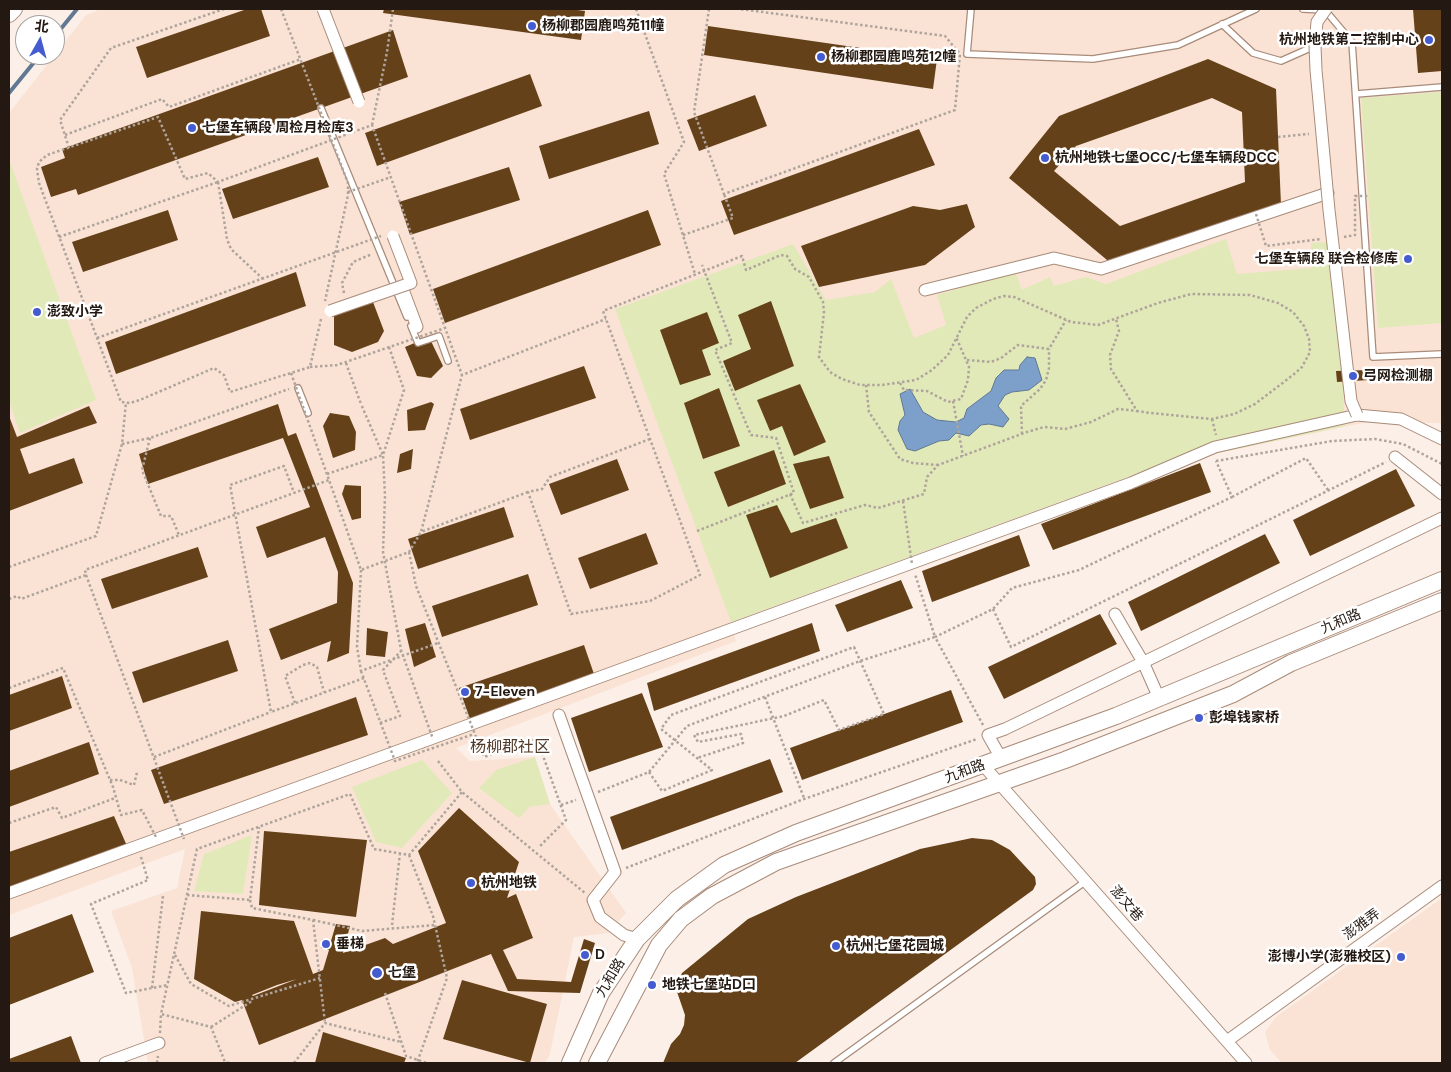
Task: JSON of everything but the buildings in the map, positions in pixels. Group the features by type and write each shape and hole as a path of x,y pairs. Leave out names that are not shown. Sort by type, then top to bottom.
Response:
{"street":[{"path":"9,14 14,9"},
{"path":"323,9 359,102"},
{"path":"1325,9 1317,22 1315,46 1328,193 1351,401 1357,415"},
{"path":"925,290 1054,258 1101,269 1328,193"},
{"path":"325,310 346,305 411,283 392,233"},
{"path":"402,286 418,327"},
{"path":"9,893 157,839 183,835 433,739 473,729 1131,484 1218,446 1357,415 1402,419 1442,439"},
{"path":"1395,457 1442,494"},
{"path":"1001,758 988,735 1005,729 1442,518"},
{"name":"九和路","path":"570,1063 601,993 637,939 677,898 724,865 796,833 1159,698 1442,580"},
{"name":"九和路","path":"597,1063 659,945 681,919 712,896 776,862 1065,760 1233,694 1290,663 1442,601"},
{"path":"1115,614 1143,662 1159,698"},
{"path":"559,715 615,872 593,900 600,917 624,935 637,939"},
{"name":"澎文巷","path":"983,765 1246,1063"},
{"name":"澎雅弄","path":"1227,1041 1442,886"},
{"path":"105,1063 159,1043"}],"lane":[{"path":"971,9 967,54 1093,59 1178,45 1256,9"},
{"path":"1303,9 1325,9 1352,42 1373,357 1442,354"},
{"path":"1222,24 1253,53 1281,61 1344,32"},
{"path":"1356,94 1442,87"},
{"path":"321,108 418,343 439,336 448,361"},
{"path":"297,387 308,413"},
{"path":"834,1063 1086,881"}],"path":[{"path":"69,148 60,120 111,48 224,9"},
{"path":"280,9 348,183 348,192 325,310 310,366"},
{"path":"361,570 409,552 421,532 462,375 372,125 388,52 393,9"},
{"path":"636,9 684,142 664,174 695,274"},
{"path":"683,235 733,218 694,112 709,9"},
{"path":"724,194 955,110 960,54 945,36 740,9"},
{"path":"65,135 162,100 170,107 301,59"},
{"path":"263,279 231,249 227,239 218,182 208,173 185,179 158,117 47,155 39,162 36,169 38,183 122,402 140,400 214,368 224,375 230,392 310,366 337,366 445,328"},
{"path":"59,237 218,182 372,125"},
{"path":"1278,137 1322,133"},
{"path":"348,192 391,177"},
{"path":"1336,238 1355,235 1355,196 1368,196"},
{"path":"1256,214 1266,246 1326,239"},
{"path":"97,338 408,226"},
{"path":"346,305 342,283 353,262 372,255 370,240"},
{"path":"528,492 571,614 650,600 700,575 603,311 742,256 746,270 781,256 787,256 795,269 809,277 823,302 824,312 818,353 822,364 830,372 842,379 866,385 916,380 932,370 948,354 967,317 976,308 993,299 1004,296 1014,297 1066,320 1098,325 1158,303 1191,294 1250,295 1278,303 1293,312 1304,326 1309,339 1310,352 1302,367 1255,404 1234,414 1212,419 1118,409 1091,422 1064,429 1044,427 938,465 913,463 900,459 869,412 866,385"},
{"path":"697,531 794,493 776,438 751,434 715,350 732,342 702,265"},
{"path":"462,375 606,319"},
{"path":"1116,319 1119,331 1110,355 1112,369 1137,410"},
{"path":"1022,434 1021,406 1040,389 1046,380 1049,368 1049,349 1066,320"},
{"path":"900,383 904,390 927,391 948,402 961,399 968,380 967,360 956,337"},
{"path":"967,360 991,362 1001,358 1018,345 1049,349"},
{"path":"383,455 404,390 389,348"},
{"path":"346,362 383,455 385,496 383,552 401,650 433,739"},
{"path":"292,372 361,570 356,647 361,671 395,762 473,729"},
{"path":"122,444 150,438 297,387"},
{"path":"953,400 963,456"},
{"path":"9,567 96,536 122,444 126,402"},
{"path":"1212,419 1218,446"},
{"path":"150,438 142,470 161,516 172,516 179,535"},
{"path":"421,532 528,492 542,489 550,477 650,439"},
{"path":"1208,463 1332,441 1375,439 1403,444 1442,464"},
{"path":"327,474 383,455"},
{"path":"993,608 1011,647 1395,457"},
{"path":"561,805 649,772 687,726 860,661 935,637 993,608 1012,588 1079,570 1232,497 1306,458 1328,490"},
{"path":"1216,461 1232,497"},
{"path":"790,494 803,522 865,505 878,508 924,494 928,477 938,465"},
{"path":"271,712 230,485 284,466 293,490"},
{"path":"183,835 85,570 329,480"},
{"path":"615,872 804,799 988,735 935,637 912,564 903,501"},
{"path":"409,552 416,586 484,757 537,740 566,820 539,848"},
{"path":"9,598 17,596 21,599 86,575"},
{"path":"361,671 438,643"},
{"path":"649,772 662,791 712,770 697,758 661,729 671,715 854,647 884,714 839,730 824,700 774,719 694,735 698,742 741,734 743,743 697,758"},
{"path":"380,723 400,716 383,670 401,650"},
{"path":"295,703 285,676 303,665 310,663 317,667 324,692"},
{"path":"9,688 63,668 110,780 121,816 142,810 157,839"},
{"path":"154,757 364,678"},
{"path":"765,697 804,799"},
{"path":"438,761 462,792 593,900"},
{"path":"110,780 120,780 134,785 137,772"},
{"path":"409,855 462,792"},
{"path":"255,999 212,1027 161,1014 197,849 350,794 374,849 409,855"},
{"path":"9,822 56,807 62,818 115,798"},
{"path":"259,827 250,900 252,908 362,931 435,925"},
{"path":"392,925 400,853"},
{"path":"140,855 148,880 91,904 126,993 168,984"},
{"path":"409,855 435,925 447,978 418,1062"},
{"path":"152,988 163,896"},
{"path":"187,896 250,900"},
{"path":"294,1063 325,1023 313,920"},
{"path":"174,953 191,984 228,1006 320,978"},
{"path":"385,993 406,1056 418,1062 427,1063"},
{"path":"325,1023 401,1042"},
{"path":"212,1027 227,1063"}],"shaded area":[{"path":"101,9 1442,9 1442,423 1363,423 1161,465 731,622 736,641 456,748 470,761 535,757 550,804 626,913 608,933 574,937 550,1054 545,1063 148,1063 132,968 111,911 177,888 185,849 9,915 9,113 47,65 65,65 65,42 86,15"},
{"name":"澎博小学(澎雅校区)","path":"1442,898 1442,1063 1282,1063 1270,1050 1265,1032 1276,1017"}],"green space":[{"name":"七堡车辆段 联合检修库","path":"1442,92 1442,323 1378,328 1361,98"},
{"path":"9,159 96,400 20,433 9,401"},
{"path":"1226,239 1237,274 1312,268 1311,243 1335,242 1345,426 1161,465 731,622 615,309 793,244 826,300 875,292 891,279 914,338 946,325 937,295 1015,272 1022,290 1050,277 1054,286 1086,277 1106,284"},
{"path":"535,757 550,804 529,807 519,818 479,788 496,770"},
{"path":"422,760 452,793 402,848 376,842 352,787"},
{"path":"252,835 243,894 194,891 204,854"}],"water":[{"path":"1027,357 1035,358 1042,380 1029,390 1012,392 1005,395 998,406 1009,419 1003,427 989,424 981,425 969,436 956,433 949,440 939,441 915,451 907,449 898,430 900,421 905,415 900,394 910,389 923,412 937,420 956,422 964,418 967,409 991,391 996,378 1004,370 1019,370 1020,365"}],"waterway":[{"path":"65,24 77,9"},
{"path":"9,93 32,65"}],"place":[{"name":"杨柳郡园鹿鸣苑11幢","path":"532,26"},
{"name":"杭州地铁第二控制中心","path":"1429,40"},
{"name":"杨柳郡园鹿鸣苑12幢","path":"821,57"},
{"name":"七堡车辆段 周检月检库3","path":"192,128"},
{"name":"杭州地铁七堡OCC/七堡车辆段DCC","path":"1045,158"},
{"name":"七堡车辆段 联合检修库","path":"1408,259"},
{"name":"澎致小学","path":"37,312"},
{"name":"弓网检测棚","path":"1353,376"},
{"name":"7-Eleven","path":"465,692"},
{"name":"彭埠钱家桥","path":"1199,718"},
{"name":"杭州地铁","path":"471,883"},
{"name":"垂梯","path":"326,944"},
{"name":"杭州七堡花园城","path":"836,946"},
{"name":"D","path":"585,955"},
{"name":"澎博小学(澎雅校区)","path":"1401,957"},
{"name":"七堡","path":"377,973"},
{"name":"地铁七堡站D口","path":"652,985"}],"district":[{"name":"杨柳郡社区","path":"510,748"}]}
